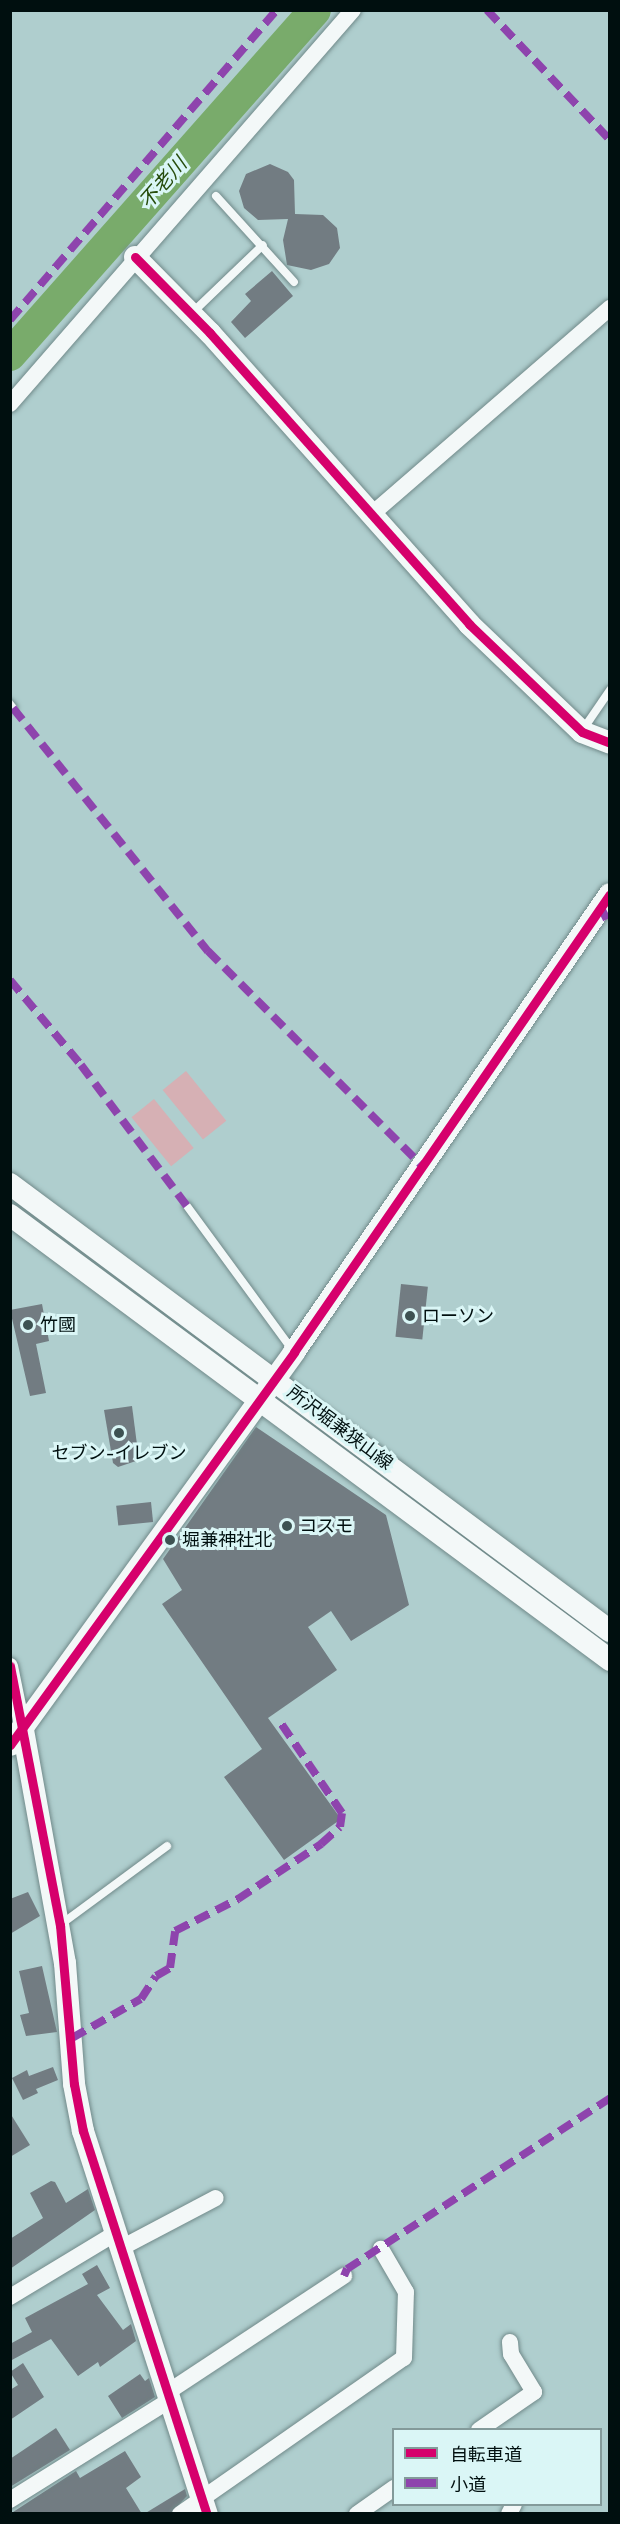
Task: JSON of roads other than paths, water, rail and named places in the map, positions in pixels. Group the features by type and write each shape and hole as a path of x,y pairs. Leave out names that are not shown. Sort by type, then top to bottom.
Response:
{"street":[{"path":"10,404 135,257 353,10"},
{"path":"135,257 192,313 469,624 582,732 609,744"},
{"path":"372,514 609,308"},
{"path":"17,1738 257,1400 294,1352 609,894"},
{"name":"所沢堀兼狭山線","path":"10,1184 274,1378 609,1631"},
{"name":"所沢堀兼狭山線","path":"10,1215 609,1660"},
{"path":"10,1666 17,1738 60,1925 76,2096 83,2131 205,2506"},
{"path":"10,2297 119,2240 216,2198"},
{"path":"180,2514 205,2506 404,2358 406,2292 381,2248"},
{"path":"10,2500 169,2396 344,2276"},
{"path":"482,2428 534,2392 511,2354 510,2342"},
{"path":"357,2514 392,2489"}],"lane":[{"path":"216,196 263,245 294,282"},
{"path":"192,313 263,245"},
{"path":"582,732 609,690"},
{"path":"187,1206 294,1352"},
{"path":"60,1925 167,1846"}],"waterway":[{"name":"不老川","path":"10,355 315,10"}],"place":[{"name":"ローソン","path":"410,1316"},
{"name":"竹國","path":"28,1325"},
{"name":"セブン-イレブン","path":"119,1433"},
{"name":"コスモ","path":"287,1526"},
{"name":"堀兼神社北","path":"170,1540"}]}
